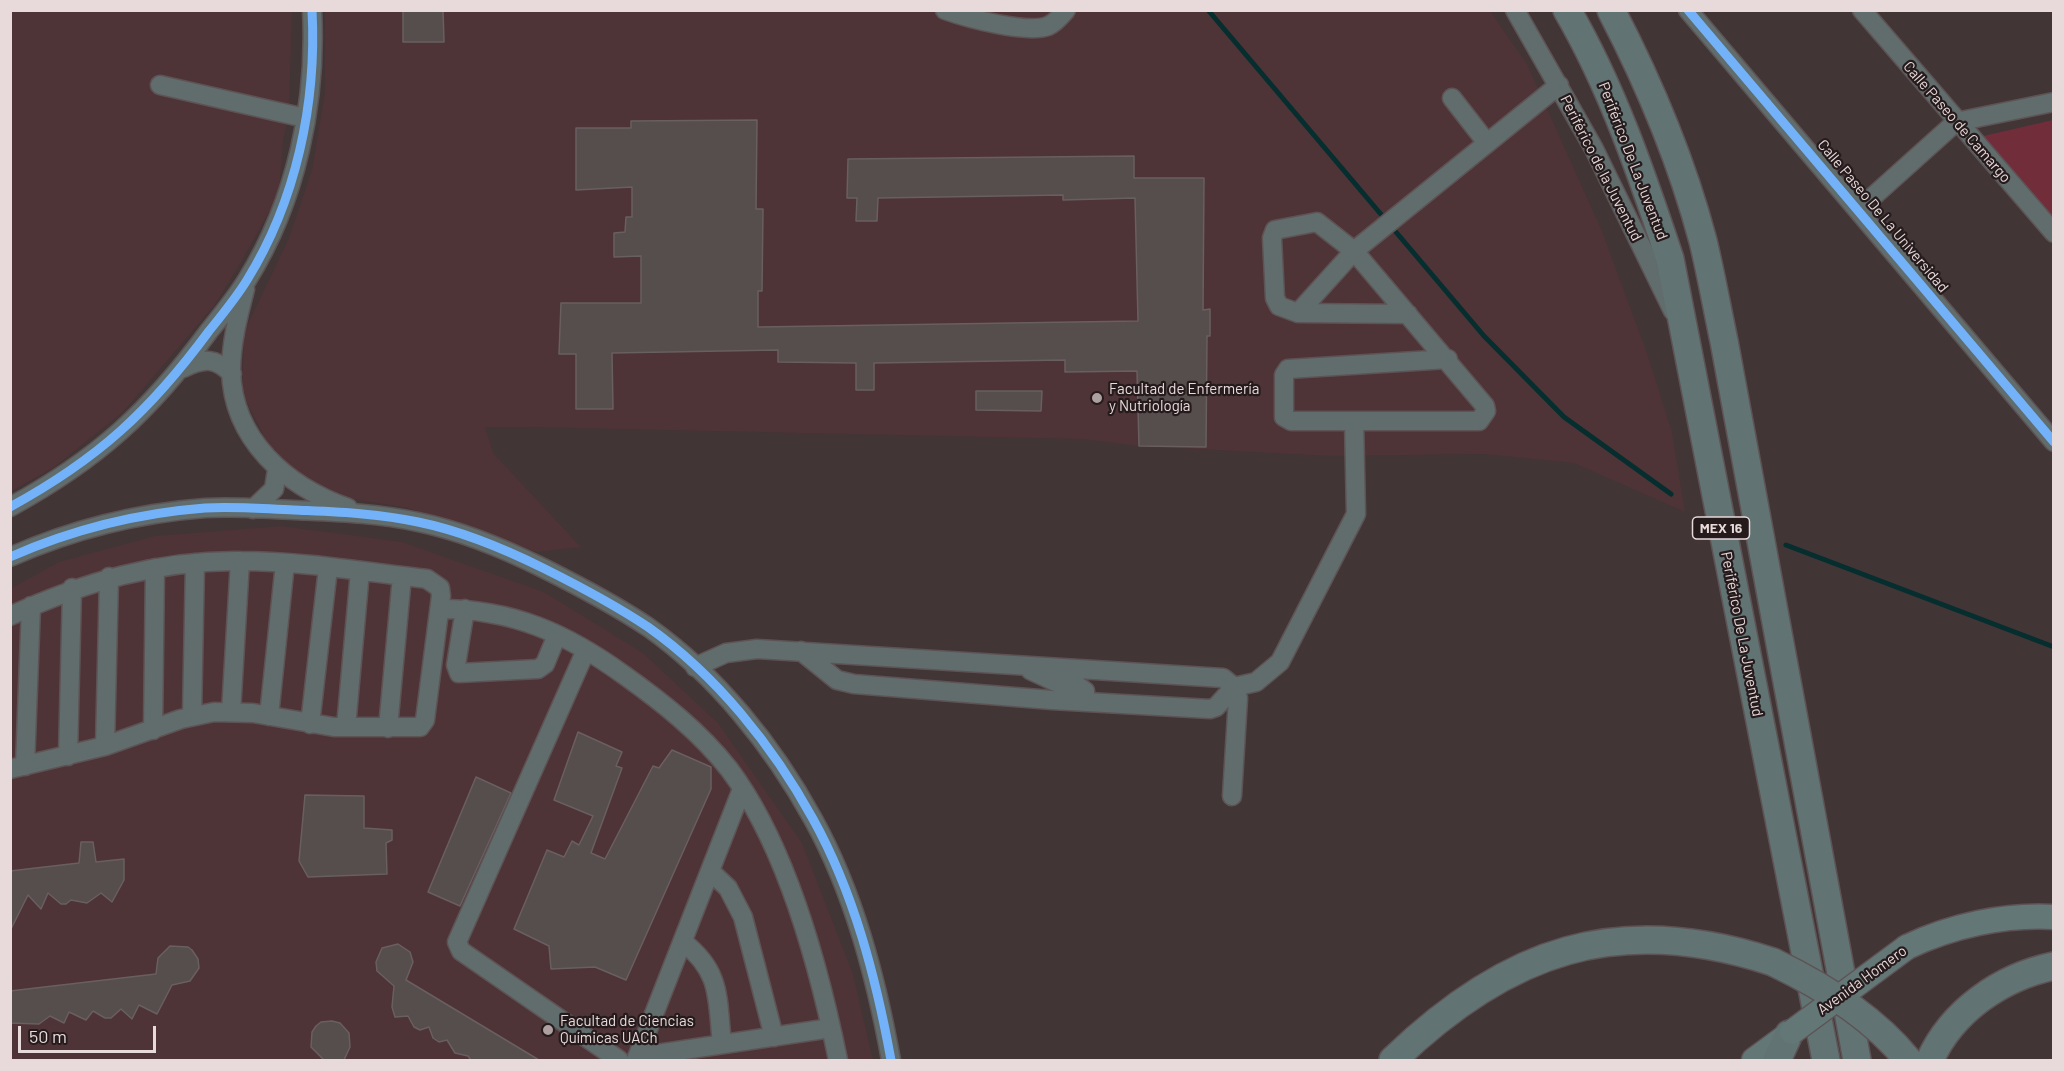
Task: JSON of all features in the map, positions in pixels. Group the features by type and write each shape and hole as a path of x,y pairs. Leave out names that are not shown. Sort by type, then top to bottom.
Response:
{"highway":[{"name":"Periférico De La Juventud","path":"1567,10 1604,85 1646,187 1670,259 1826,1060"},
{"name":"MEX 16","path":"1611,10 1630,45 1670,142 1703,240 1724,341 1857,1060"},
{"path":"1392,1060 1438,1019 1491,982 1551,955 1582,945 1658,939 1734,950 1773,962 1813,982 1839,999 1897,1046 1908,1060"},
{"path":"1929,1060 1947,1030 1989,992 2011,980 2054,966"},
{"path":"1777,1060 1791,1033"}],"main road":[{"name":"Avenida Homero","path":"1754,1060 1907,947 1943,931 1975,924 2054,917"}],"street":[{"path":"10,507 72,470 151,405 182,368 247,281 290,188 310,86 312,10"},
{"path":"945,10 1002,17 1046,27 1066,10"},
{"name":"Periférico de la Juventud","path":"1515,10 1594,149 1682,329"},
{"name":"Calle Paseo De La Universidad","path":"1688,10 2054,442"},
{"name":"Calle Paseo de Camargo","path":"1862,10 1956,122 2054,233"},
{"path":"160,85 305,117"},
{"path":"1298,313 1354,251 1559,85"},
{"path":"1452,98 1487,142"},
{"path":"1858,210 1956,122 2054,102"},
{"path":"1408,314 1298,313 1279,306 1276,302 1272,238 1275,230 1317,222 1354,251 1448,359 1485,406 1483,418 1479,421 1287,419 1283,413 1286,372 1292,368 1448,359"},
{"path":"247,281 232,348 232,374 240,416 257,449 277,470 314,493 361,513"},
{"path":"182,368 211,360 218,362 232,374"},
{"path":"801,651 837,680 854,684 1084,702 1210,709 1216,707 1234,687 1256,682 1280,662 1356,514 1354,421"},
{"path":"253,509 274,489 277,470"},
{"path":"10,557 69,535 167,512 208,508 361,513 432,525 506,550 619,608 651,629 695,667 735,708 779,764 813,819 852,911 871,968 891,1060"},
{"path":"231,712 240,561"},
{"path":"10,616 31,606 72,588 109,577 195,563 240,561 285,563 427,579 435,583 441,596 423,724 415,728 310,724 231,712 192,716 105,746 18,768 31,606"},
{"path":"192,716 195,563"},
{"path":"269,716 285,563"},
{"path":"153,730 155,568"},
{"path":"310,724 328,568"},
{"path":"346,727 360,571"},
{"path":"388,728 402,576"},
{"path":"105,746 109,577"},
{"path":"68,756 72,588"},
{"path":"440,609 465,609 521,619 557,634 586,650 656,698 705,741 742,789 766,832 810,941 838,1060"},
{"path":"465,609 456,665 459,673 538,669 545,664 557,634"},
{"path":"695,667 726,653 757,649 1223,678 1234,687 1238,698 1232,796"},
{"path":"586,650 457,942 461,951 619,1060"},
{"path":"1018,665 1058,682 1078,686 1084,691 1084,702"},
{"path":"636,1059 742,789"},
{"path":"710,871 728,888 743,917 774,1037"},
{"path":"683,942 699,954 711,971 722,1044"},
{"path":"636,1059 831,1028"}],"shaded area":[{"path":"11,11 292,11 289,112 283,141 279,194 240,264 214,306 123,412 53,468 11,491"},
{"path":"325,11 1490,11 1527,64 1602,231 1647,353 1672,432 1685,512 1574,463 1483,454 1330,456 1139,446 1082,439 526,427 485,427 494,454 581,547 537,552 408,508 329,495 294,477 273,454 242,393 244,332 289,238 312,170 325,92"},
{"path":"2053,120 2053,225 1979,137"},
{"path":"281,526 402,542 544,592 643,653 718,723 802,843 853,974 873,1060 11,1060 10,589 59,562 155,536"}],"building":[{"path":"403,10 443,10 444,42 403,42"},
{"path":"757,120 756,209 763,209 762,291 758,291 758,327 1138,321 1135,198 1063,200 1063,195 878,198 877,221 856,221 857,198 847,198 848,159 1134,156 1134,178 1204,178 1203,310 1210,309 1210,336 1207,336 1206,447 1139,446 1137,371 1065,372 1065,360 874,363 874,390 856,390 856,363 778,362 778,350 612,353 613,409 576,409 576,354 559,354 561,303 641,303 641,256 614,257 614,233 625,232 626,217 632,217 632,187 576,190 576,128 631,128 631,121"},
{"path":"976,391 1042,391 1041,411 976,410"},
{"path":"578,732 622,752 616,766 622,768 591,853 605,859 653,766 659,768 672,750 711,767 711,789 626,980 595,967 551,969 549,946 514,929 547,850 564,857 572,841 579,845 593,816 554,800"},
{"path":"476,777 511,793 460,906 428,892"},
{"path":"305,795 364,796 364,828 392,830 392,840 386,843 387,874 308,877 299,861"},
{"path":"81,842 93,842 96,862 124,859 124,880 112,902 101,893 87,903 71,900 66,904 61,904 48,893 41,909 28,895 10,931 10,871 79,863"},
{"path":"398,944 410,952 413,962 406,980 539,1060 471,1060 468,1056 455,1053 447,1040 439,1042 433,1038 429,1027 420,1030 414,1027 408,1016 395,1017 392,1007 394,986 377,971 376,962 382,948"},
{"path":"170,946 188,947 192,950 198,959 199,968 190,981 172,985 157,1014 139,1005 132,1019 121,1009 111,1018 105,1018 93,1011 86,1020 69,1012 64,1023 50,1016 39,1024 10,1023 10,991 156,974 158,958"},
{"path":"321,1022 340,1023 349,1033 350,1047 344,1060 324,1060 311,1047 312,1032 316,1026"}],"waterway":[{"path":"1208,10 1484,336 1564,417 1671,494"},
{"path":"1786,545 2054,647"}],"cycle path":[{"path":"10,507 41,489 96,451 143,409 187,360 247,280 279,218 300,150 311,80 312,10"},
{"path":"1688,10 2054,442"},
{"path":"10,557 33,547 106,524 180,510 238,507 356,513 418,522 467,536 530,562 610,604 648,627 673,646 720,690 761,739 797,792 828,847 852,906 871,967 891,1060"}],"place":[{"name":"Facultad de Enfermería y Nutriología","path":"1097,398"},
{"name":"Facultad de Ciencias Químicas UACh","path":"548,1030"}]}
